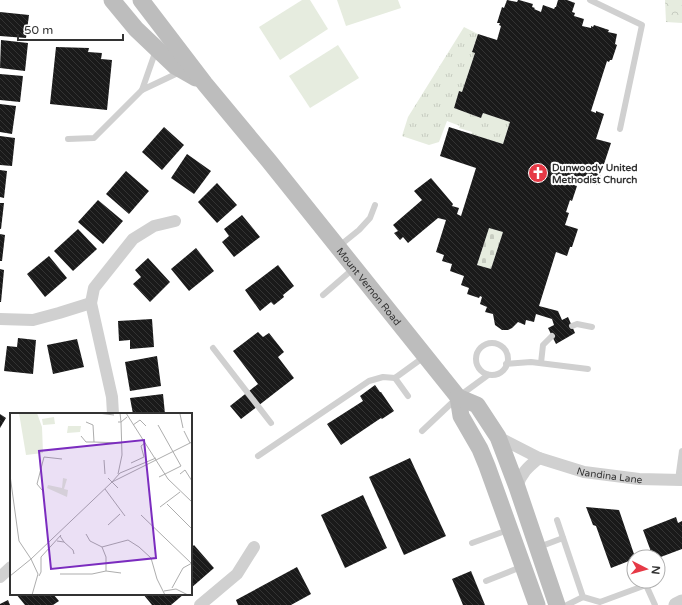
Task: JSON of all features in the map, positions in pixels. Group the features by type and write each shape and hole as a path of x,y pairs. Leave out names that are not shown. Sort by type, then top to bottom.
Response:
{"main road":[{"path":"112,0 136,29 175,66 206,84"},
{"name":"Mount Vernon Road","path":"141,0 206,84 458,397 461,416 480,449 487,466 536,605"},
{"path":"458,397 477,405 498,437 517,487 557,605"}],"street":[{"path":"113,413 112,396 91,303 94,288 134,239 154,226 176,221"},
{"path":"0,319 33,320 91,303"},
{"name":"Nandina Lane","path":"498,437 539,458 584,472 639,479 680,480"},
{"path":"517,487 525,470 539,458"},
{"path":"200,605 237,574 254,547"},
{"path":"0,576 10,568"},
{"path":"676,605 682,602"}],"lane":[{"path":"590,0 642,25 620,129"},
{"path":"142,90 157,48"},
{"path":"68,139 94,138 142,90 183,70"},
{"path":"338,247 359,230 370,218 375,205"},
{"path":"323,295 355,268"},
{"path":"572,326 577,324 592,327"},
{"path":"541,362 544,345 552,336"},
{"path":"422,431 458,397 488,375 493,375 503,370 506,364 507,356 502,347 493,343 482,345 476,354 476,364 479,369 488,375"},
{"path":"213,348 271,423"},
{"path":"258,456 369,381 384,377 395,378 425,356"},
{"path":"506,364 541,362 588,369"},
{"path":"395,378 408,396"},
{"path":"680,480 682,450"},
{"path":"556,520 583,597"},
{"path":"472,544 510,529"},
{"path":"538,547 563,538"},
{"path":"486,581 523,566"},
{"path":"568,605 583,597 600,602 646,586 655,605"}],"green space":[{"path":"302,0 310,0 328,29 280,60 259,27"},
{"path":"337,0 398,0 401,8 346,26"},
{"path":"665,0 682,0 682,23 666,22"},
{"path":"464,27 478,34 472,51 475,53 462,92 459,91 454,108 481,118 483,113 510,122 503,144 471,134 472,132 459,128 460,126 447,121 439,142 429,145 402,136 408,117"},
{"path":"338,45 359,78 310,108 289,76"},
{"path":"489,228 503,232 491,269 477,265"}],"building":[{"name":"Dunwoody United Methodist Church","path":"507,0 517,2 519,0 533,4 532,7 535,8 534,9 541,12 543,5 554,9 558,0 567,0 575,3 572,12 575,13 574,16 584,19 582,26 591,28 591,26 593,27 594,25 609,30 608,32 617,34 615,44 617,45 612,60 609,62 607,61 591,111 604,114 596,139 611,143 597,185 573,177 571,184 577,186 572,201 570,200 566,212 569,213 565,225 578,229 572,247 570,247 567,256 556,252 539,306 558,311 562,320 568,317 575,333 556,344 548,328 554,325 552,319 536,314 534,322 526,320 525,325 518,322 508,330 502,330 495,325 493,314 485,312 487,307 480,304 482,297 480,296 479,298 467,294 469,288 461,285 464,276 450,271 452,264 442,261 444,255 436,252 446,220 438,218 408,243 403,237 400,240 394,233 398,231 393,225 422,200 414,191 431,178 453,204 452,206 459,208 457,214 461,216 476,168 440,156 449,127 503,144 510,122 483,113 481,118 454,108 459,91 462,92 475,53 472,52 478,34 497,40 501,26 499,25 500,23 497,23 502,7 504,8","holes":["489,228 503,232 491,269 477,265"]},
{"path":"0,12 29,15 26,38 0,36"},
{"path":"1,40 28,43 25,71 0,68"},
{"path":"56,47 89,48 88,52 102,53 101,59 112,60 107,110 50,104"},
{"path":"0,74 23,76 20,102 0,100"},
{"path":"0,104 16,106 12,134 0,132"},
{"path":"164,127 184,145 162,170 142,152"},
{"path":"0,136 15,138 12,166 0,165"},
{"path":"187,154 211,171 194,194 171,178"},
{"path":"0,170 7,171 4,198 0,197"},
{"path":"126,171 149,191 129,214 106,194"},
{"path":"217,183 237,205 217,223 198,202"},
{"path":"98,200 123,221 103,244 78,222"},
{"path":"0,203 4,203 1,229 0,229"},
{"path":"242,215 260,237 234,257 222,242 229,236 224,229"},
{"path":"78,229 97,249 73,271 54,251"},
{"path":"0,234 5,235 2,261 0,261"},
{"path":"196,248 214,271 189,291 171,269"},
{"path":"49,256 67,278 45,297 27,274"},
{"path":"148,258 170,282 150,302 133,284 141,277 135,270"},
{"path":"278,265 294,286 274,305 271,302 260,311 245,290"},
{"path":"0,269 4,270 1,302 0,302"},
{"path":"152,319 154,347 130,349 130,340 119,341 118,321"},
{"path":"258,332 263,337 269,333 284,352 278,357 294,378 241,419 230,406 258,384 233,351"},
{"path":"18,338 36,340 33,374 4,371 7,346 17,347"},
{"path":"77,339 84,367 53,374 47,345"},
{"path":"157,356 161,386 130,391 125,362"},
{"path":"375,385 394,411 341,445 327,424 363,401 360,396"},
{"path":"163,394 165,413 133,413 130,398"},
{"path":"0,414 6,418 0,428"},
{"path":"410,458 446,536 404,555 369,477"},
{"path":"363,495 387,548 345,568 321,515"},
{"path":"586,507 619,510 632,549 626,549 626,562 611,568 596,526 593,525"},
{"path":"676,517 678,523 682,521 682,549 666,555 666,549 650,549 643,530"},
{"path":"194,545 214,568 192,587 192,547"},
{"path":"297,567 311,594 291,605 238,605 236,600"},
{"path":"471,571 485,605 463,605 452,579"},
{"path":"17,595 54,595 59,601 53,605 25,605"},
{"path":"144,595 183,595 171,605 152,605"},
{"path":"8,600 10,605 0,605 0,604"}],"place":[{"name":"Dunwoody United Methodist Church","path":"538,173"}]}
